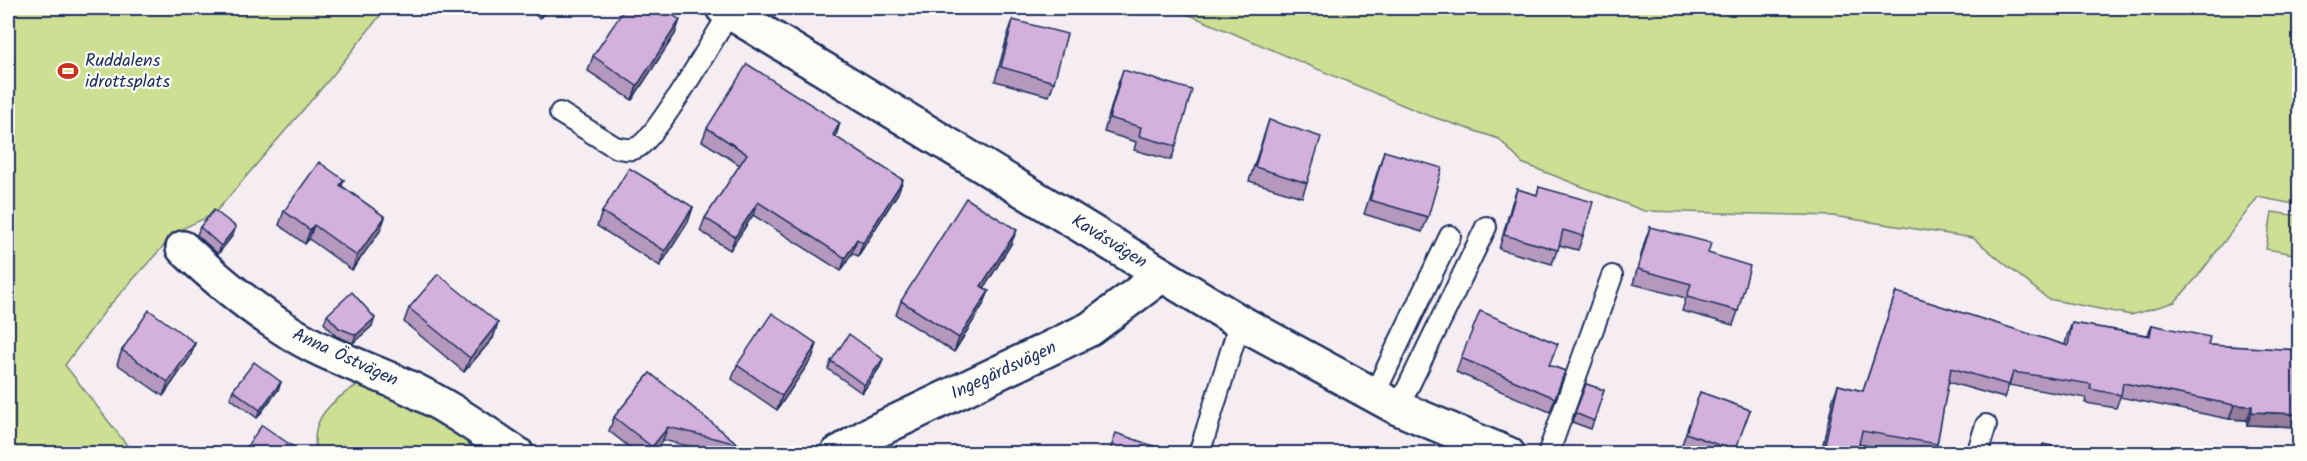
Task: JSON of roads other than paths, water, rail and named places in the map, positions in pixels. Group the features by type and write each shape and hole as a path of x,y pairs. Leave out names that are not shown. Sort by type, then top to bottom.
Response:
{"street":[{"name":"Kavåsvägen","path":"727,10 1240,322 1386,401 1508,453"},
{"name":"Anna Östvägen","path":"183,248 234,292 284,329 322,351 404,385 449,408 517,453"},
{"name":"Ingegärdsvägen","path":"837,453 870,434 1090,329 1162,275"}],"lane":[{"path":"560,113 615,147 625,150 638,148 660,122 727,10"},
{"path":"1386,401 1486,227"},
{"path":"1386,401 1450,236"},
{"path":"1548,453 1612,276"},
{"path":"1199,453 1240,322"},
{"path":"1977,453 1986,425"}],"place":[{"name":"Ruddalens idrottsplats","path":"68,71"}]}
